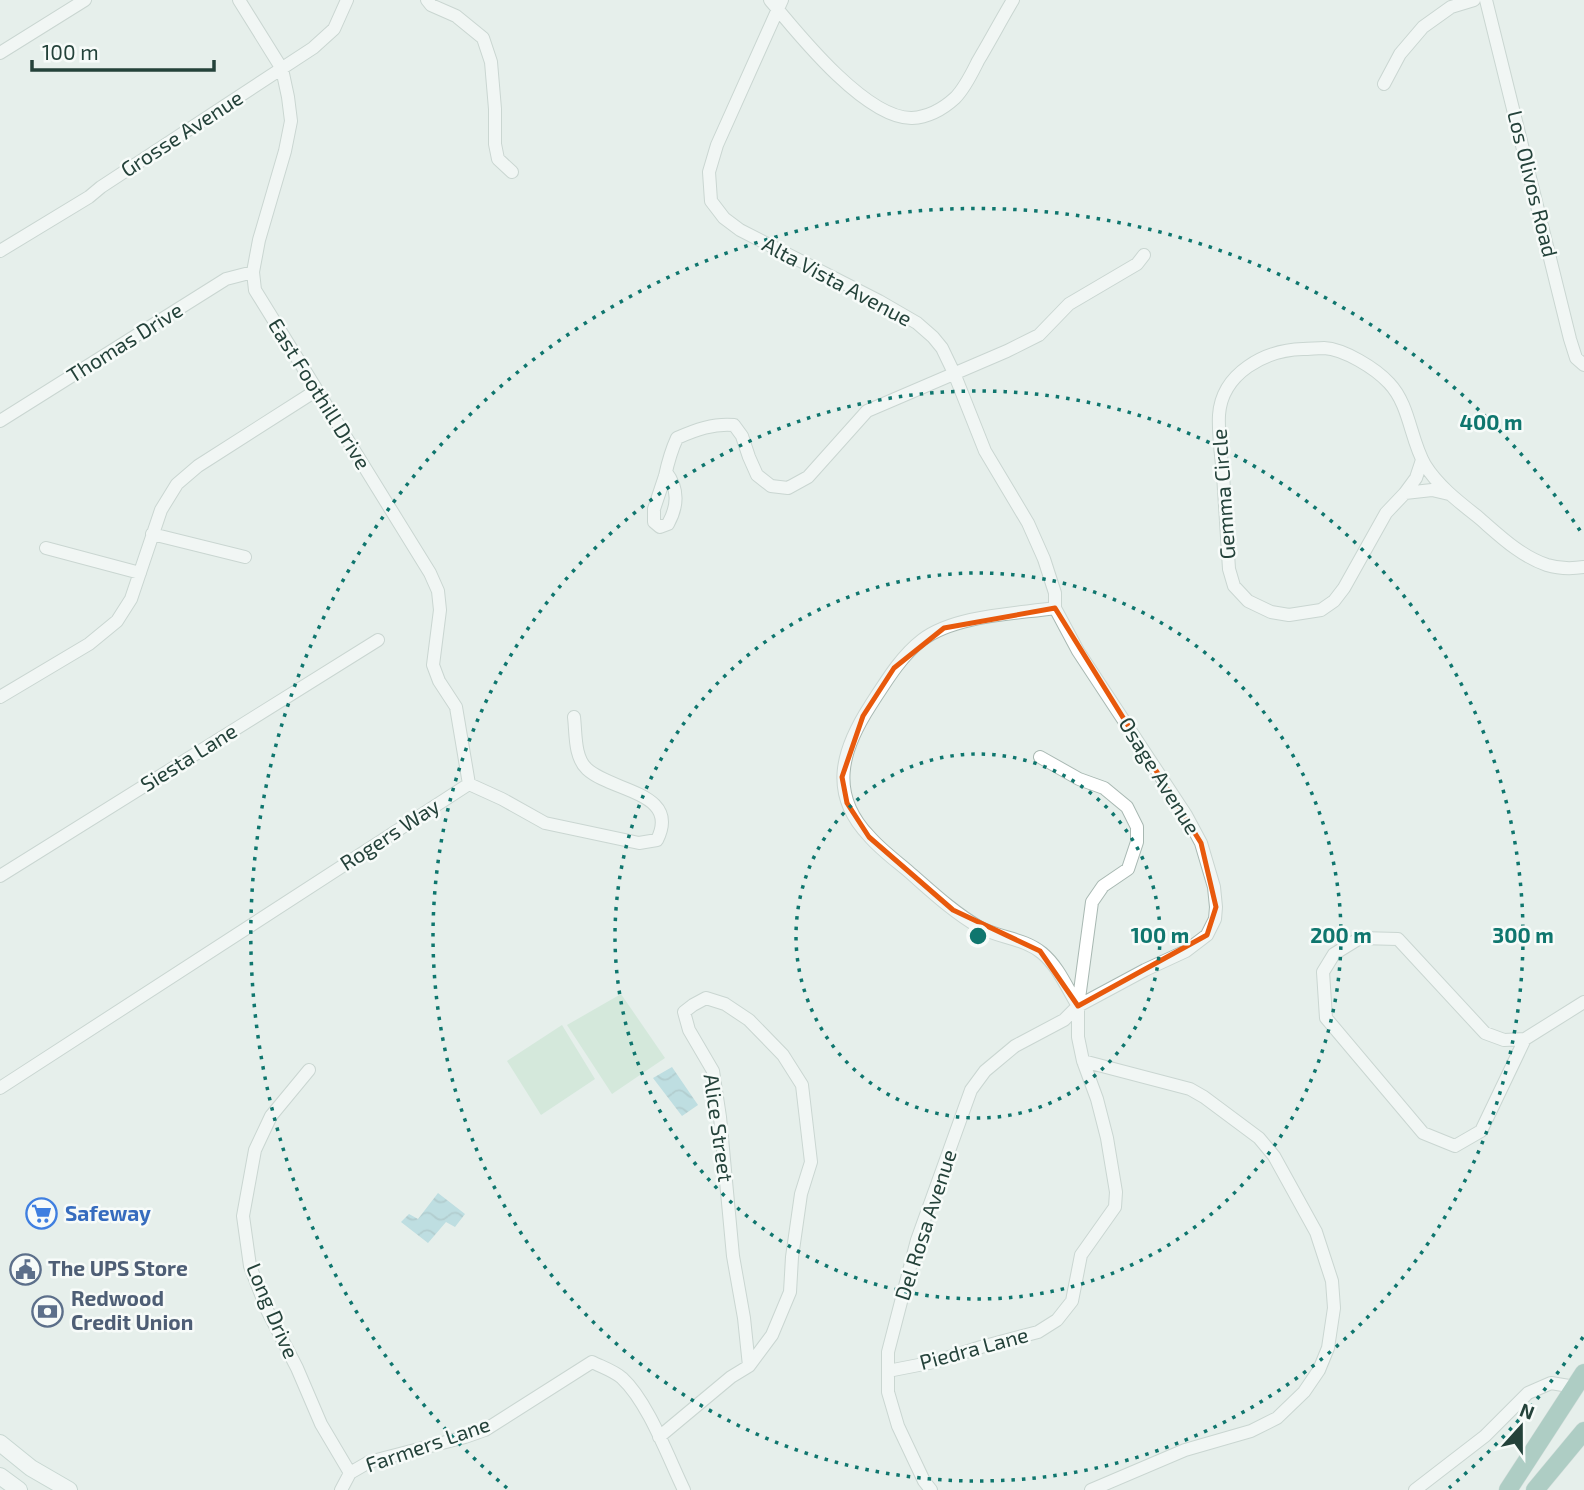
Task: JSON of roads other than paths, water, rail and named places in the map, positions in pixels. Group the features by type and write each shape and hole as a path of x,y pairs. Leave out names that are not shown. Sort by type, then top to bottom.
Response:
{"main road":[{"path":"1508,1490 1579,1380"},
{"path":"1535,1490 1584,1431"},
{"path":"0,1443 31,1468 69,1490"},
{"path":"0,1476 19,1490"}],"street":[{"path":"0,53 85,0"},
{"name":"East Foothill Drive","path":"239,0 282,69 291,121 259,240 253,271 255,290 430,573 438,591 440,610 433,665 439,681 456,707 469,784"},
{"name":"Grosse Avenue","path":"0,251 89,197 313,48 334,29 347,0"},
{"path":"427,0 431,5 456,16 483,38 491,62 498,159 512,172"},
{"path":"776,3 837,75 854,90 894,115 911,118 928,116 957,96 1013,0"},
{"path":"1384,84 1400,54 1423,27 1451,7 1474,0"},
{"name":"Los Olivos Road","path":"1486,0 1570,339 1576,358 1584,365"},
{"name":"Alta Vista Avenue","path":"776,3 717,145 709,172 711,201 724,218 740,230 879,301 917,323 937,342 954,373 985,451 1028,523 1044,559 1055,593 1055,608"},
{"path":"666,472 669,455 677,439 695,430 723,424 734,425 742,436 757,475 771,486 788,488 808,477 867,411 1039,335 1069,304 1137,264 1144,255"},
{"name":"Thomas Drive","path":"0,421 226,279 253,271"},
{"name":"Gemma Circle","path":"1422,460 1416,478 1386,513 1343,588 1334,601 1321,610 1289,615 1271,612 1248,601 1234,586 1229,569 1219,414 1230,385 1241,372 1255,361 1293,349 1326,348 1345,354 1363,363 1390,383 1406,412 1422,460 1449,494 1529,557 1547,565 1568,569 1584,567"},
{"path":"0,697 89,644 117,621 131,599 161,510 177,484 198,466 317,390"},
{"path":"1405,493 1432,490 1449,494"},
{"path":"152,534 245,557"},
{"path":"46,548 140,573"},
{"path":"1055,608 970,620 944,628 922,640 894,668 863,716 850,742 842,776 847,803 869,837 953,911 982,929 1040,951 1052,962 1078,1006"},
{"name":"Osage Avenue","path":"1055,608 1078,651 1202,843 1214,887 1216,907 1215,919 1207,935 1186,951 1078,1006"},
{"name":"Siesta Lane","path":"0,876 377,640"},
{"path":"469,784 545,823 639,843 657,840 663,829 663,816 654,803 603,779 587,768 579,755 574,717"},
{"path":"1040,757 1079,779 1104,788 1127,807 1137,827 1138,842 1128,869 1103,886 1092,902 1078,1006 1078,1037 1083,1061 1190,1089 1259,1138 1274,1156 1316,1231 1332,1281 1334,1308 1328,1348 1319,1370 1304,1392 1277,1418 1251,1430 1185,1450 1091,1490"},
{"name":"Rogers Way","path":"0,1088 469,784"},
{"path":"1525,1039 1481,1130 1455,1146 1423,1133 1326,1017 1323,972 1334,954 1360,938 1398,939 1485,1033 1503,1040 1525,1039 1584,1002"},
{"name":"Alice Street","path":"659,1437 748,1366 772,1335 790,1292 801,1194 811,1162 802,1085 783,1055 749,1020 725,1004 706,998 684,1012 689,1030 713,1071 748,1366"},
{"name":"Del Rosa Avenue","path":"931,1490 898,1426 888,1392 888,1352 917,1240 971,1090 985,1071 1015,1046 1064,1020 1078,1006"},
{"name":"Piedra Lane","path":"888,1371 934,1362 1038,1332 1057,1320 1072,1301 1080,1255 1115,1207 1116,1192 1107,1138 1083,1061"},
{"name":"Long Drive","path":"309,1070 271,1116 255,1150 243,1216 250,1266 267,1310 297,1368 321,1424 350,1473"},
{"name":"Farmers Lane","path":"341,1490 350,1473 369,1462 485,1430 592,1362 620,1376 633,1389 659,1437"},
{"path":"1415,1490 1485,1436 1528,1393 1551,1383 1579,1380"},
{"path":"659,1437 684,1490"}],"water":[{"path":"672,1067 698,1105 682,1116 653,1078"},
{"path":"438,1193 465,1214 455,1227 446,1222 428,1243 401,1222 409,1214 418,1219"}],"place":[{"name":"Safeway","path":"42,1214"},
{"name":"The UPS Store","path":"25,1269"},
{"name":"Redwood Credit Union","path":"48,1311"}]}
